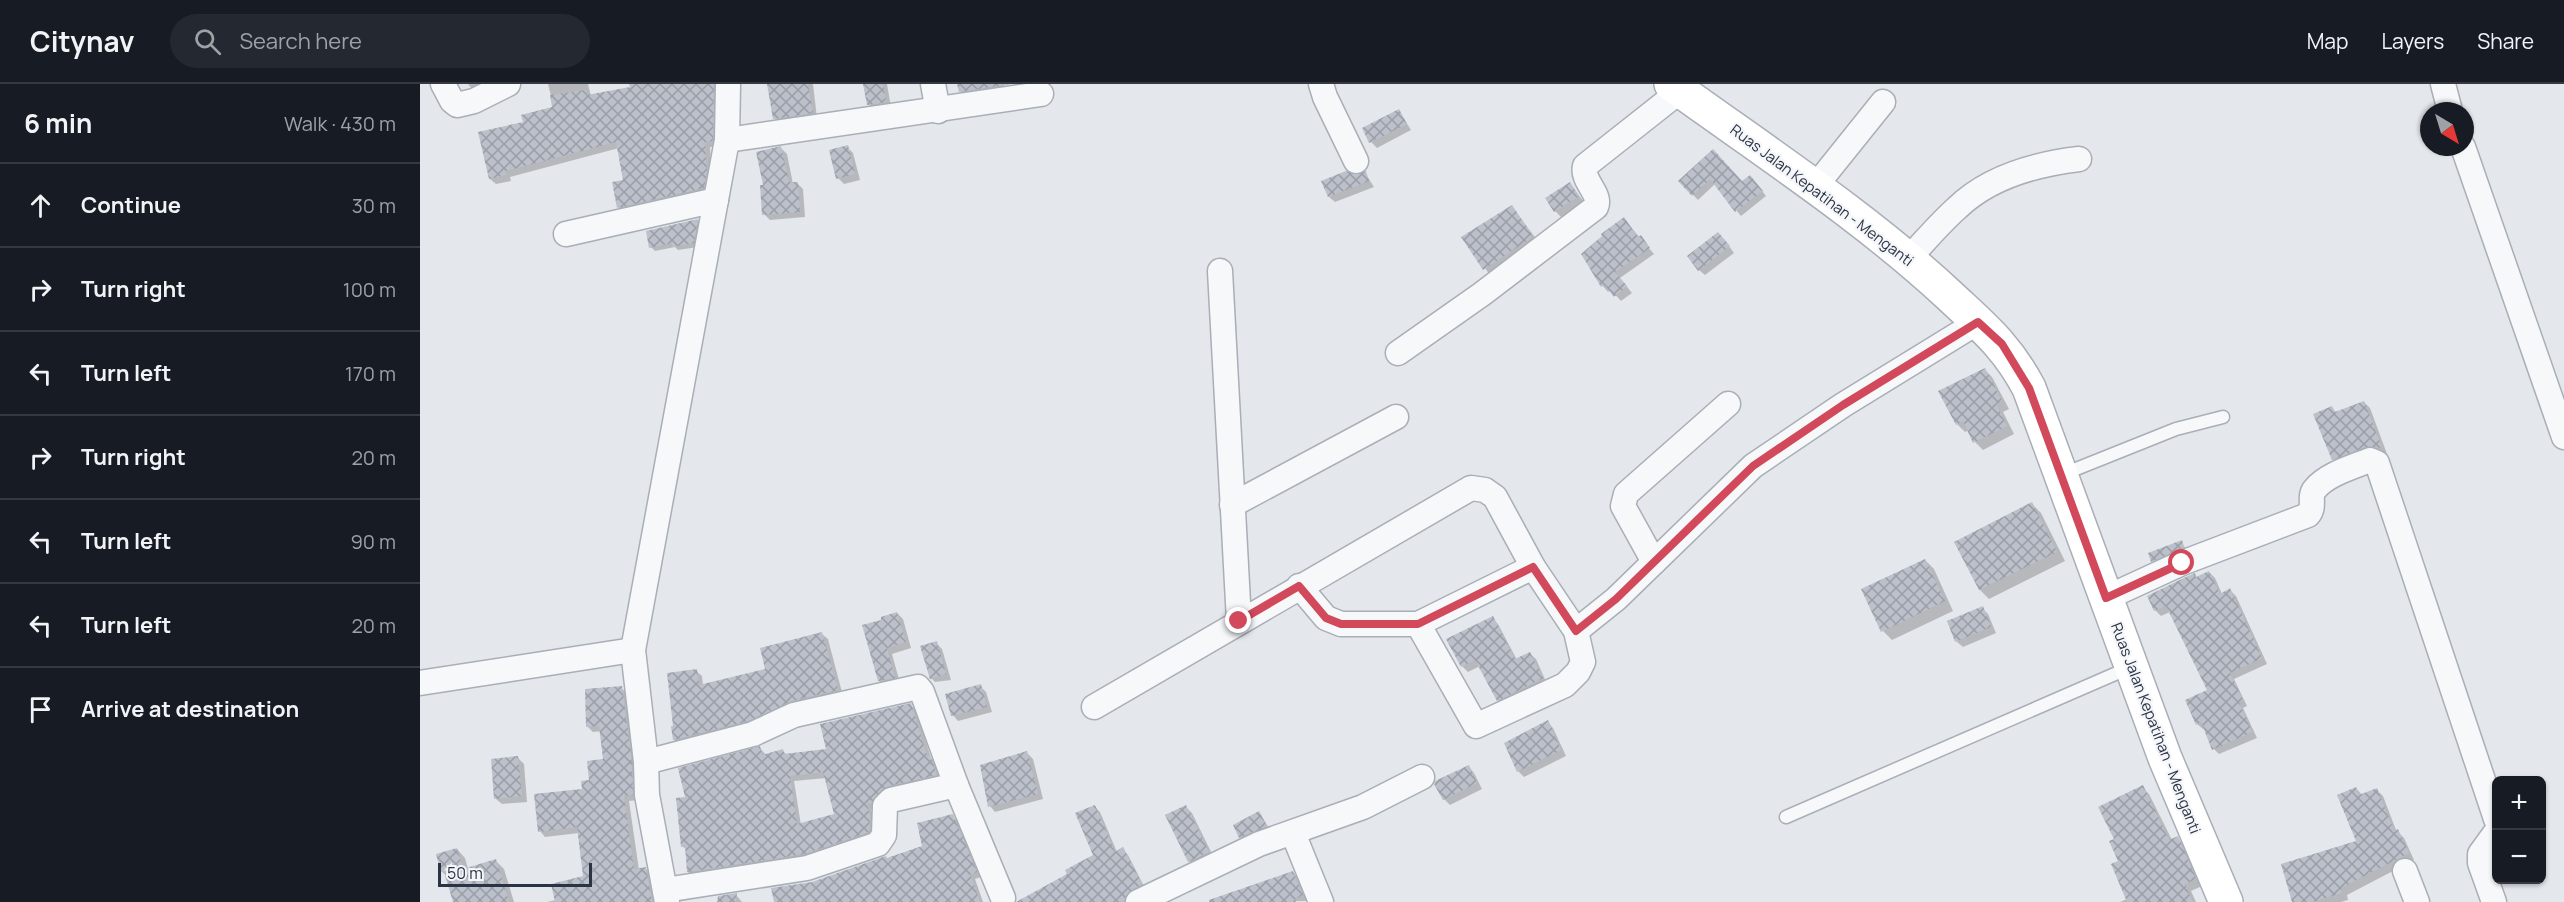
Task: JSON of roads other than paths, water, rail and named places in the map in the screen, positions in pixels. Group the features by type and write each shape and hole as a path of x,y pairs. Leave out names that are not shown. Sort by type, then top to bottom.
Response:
{"main road":[{"name":"Ruas Jalan Kepatihan - Menganti","path":"1676,88 1909,258 2002,344 2017,366 2029,388 2165,758 2226,902"}],"street":[{"path":"443,84 452,101 457,105 474,101 508,84"},
{"path":"728,84 727,140 633,650 646,762 647,795 666,896 807,868 878,844 884,835 885,806 891,800 956,785"},
{"path":"933,84 938,111"},
{"path":"1322,84 1325,97 1356,162"},
{"path":"2442,84 2447,102"},
{"path":"1398,353 1482,294 1596,207 1598,200 1584,174 1585,166 1676,88"},
{"path":"727,140 938,111 1041,94"},
{"path":"1814,188 1883,102"},
{"path":"2466,156 2564,437"},
{"path":"1909,258 1958,206 1980,190 2001,179 2051,162 2079,159"},
{"path":"566,234 716,200"},
{"path":"1220,271 1239,621"},
{"path":"1576,631 1616,599 1753,466 1843,405 1978,322"},
{"path":"1654,562 1623,506 1626,494 1728,404"},
{"path":"1232,505 1396,417"},
{"path":"2106,598 2182,563 2308,515 2314,506 2315,489 2334,475 2370,460 2377,463 2492,807"},
{"path":"1094,707 1471,488 1485,490 1495,497 1533,567 1576,631 1583,662 1578,672 1565,685 1476,726 1418,624"},
{"path":"1299,586 1326,618 1341,624 1418,624 1533,567"},
{"path":"420,683 633,650"},
{"path":"646,762 753,734 794,715 918,687 922,692 956,785 1003,898"},
{"path":"1138,902 1259,844 1363,807 1422,777"},
{"path":"1293,832 1321,902"},
{"path":"2492,838 2480,855 2480,863 2494,902"},
{"path":"2405,871 2417,902"}],"lane":[{"path":"2061,476 2176,429 2223,417"},
{"path":"1786,817 2131,667"}]}
